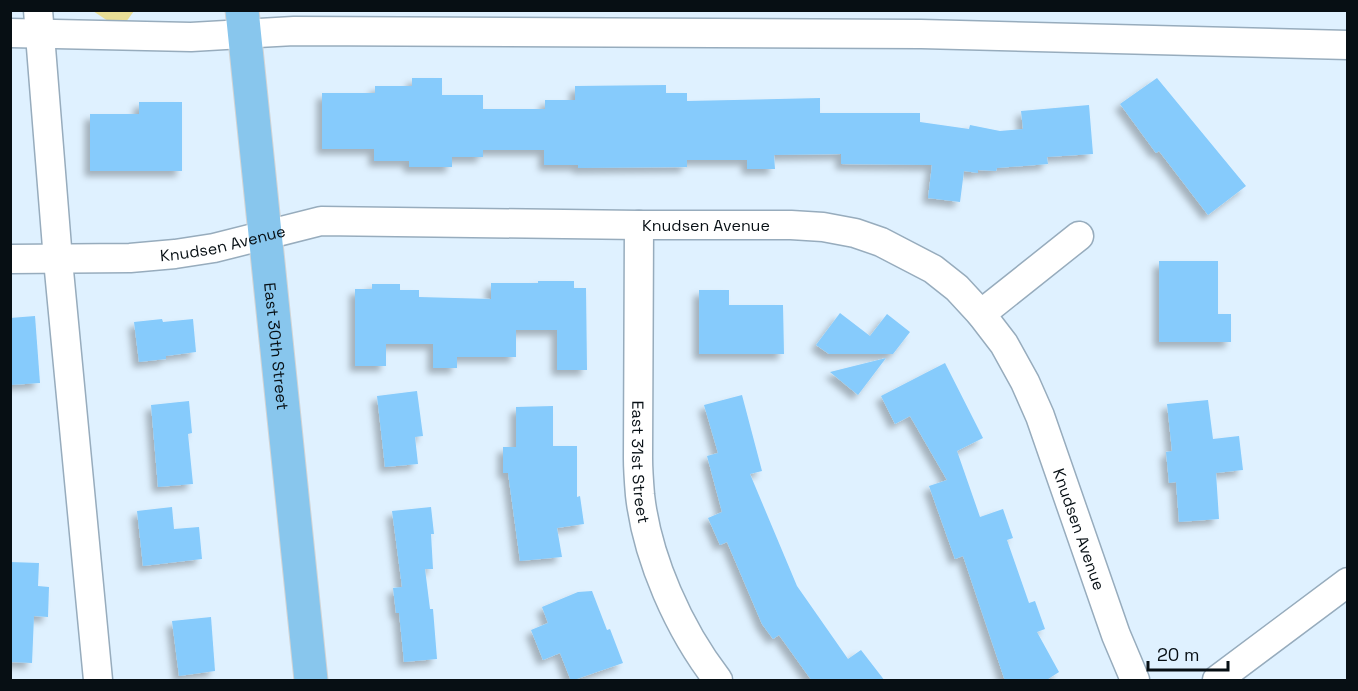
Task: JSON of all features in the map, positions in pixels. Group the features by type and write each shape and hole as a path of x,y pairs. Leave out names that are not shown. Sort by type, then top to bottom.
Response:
{"main road":[{"name":"East 30th Street","path":"243,23 311,681"}],"street":[{"path":"39,21 58,260 98,681"},
{"path":"10,33 39,21 191,37 243,23 294,31 921,34 1347,45"},
{"name":"Knudsen Avenue","path":"10,259 130,258 175,254 214,248 321,221 791,225 823,227 855,233 905,253 933,270 957,288 1004,344 1040,416 1116,635 1136,681"},
{"name":"East 31st Street","path":"639,225 638,458 640,496 647,532 675,609 689,638 718,681"},
{"path":"981,314 1079,236"},
{"path":"1217,681 1347,582"}],"green space":[{"path":"93,11 134,11 126,22 108,21"}],"building":[{"path":"412,78 442,78 442,95 483,95 483,109 545,109 545,100 575,100 575,86 666,85 666,93 687,93 687,101 820,98 820,113 920,113 920,122 969,129 970,125 1000,131 1023,129 1021,111 1089,105 1093,154 1047,157 1048,164 997,168 996,171 978,170 978,173 964,171 960,202 928,198 932,165 841,164 841,154 774,155 775,169 747,169 747,160 687,160 687,167 578,168 578,165 544,165 544,150 483,150 483,157 452,157 452,167 409,167 409,161 374,161 374,149 322,149 322,93 375,93 375,86 412,86"},
{"path":"1157,78 1246,186 1208,215 1159,151 1156,153 1120,104"},
{"path":"139,102 182,102 182,171 90,171 90,114 139,114"},
{"path":"1159,261 1218,261 1218,314 1231,314 1231,342 1159,342"},
{"path":"538,281 574,281 574,288 586,288 587,370 557,370 557,330 516,330 516,357 457,357 457,368 433,368 433,344 386,344 386,366 355,366 355,289 372,289 372,284 400,284 400,290 419,290 419,297 491,299 491,283 538,283"},
{"path":"699,290 729,290 729,305 783,305 784,354 699,354"},
{"path":"840,313 870,336 887,314 910,332 893,354 829,354 816,345"},
{"path":"35,316 40,383 10,385 10,318"},
{"path":"162,319 163,322 193,319 196,352 139,362 134,322"},
{"path":"886,358 858,395 830,372"},
{"path":"945,363 983,438 957,451 980,517 1003,509 1013,538 1007,540 1029,603 1035,601 1045,629 1037,632 1059,672 1045,681 1005,681 963,556 955,559 929,486 947,480 910,416 895,424 881,396"},
{"path":"417,391 423,436 415,437 418,464 385,467 377,396"},
{"path":"742,395 762,471 750,474 797,586 848,659 861,650 885,681 812,681 779,635 773,639 762,624 727,542 720,545 708,518 722,512 707,456 718,453 704,405"},
{"path":"1208,400 1213,439 1239,436 1243,470 1216,473 1219,519 1179,522 1176,482 1169,483 1166,452 1172,451 1167,404"},
{"path":"189,401 192,433 188,434 193,484 158,487 151,405"},
{"path":"553,406 553,446 577,446 577,497 580,496 584,524 557,528 562,557 520,561 508,473 503,473 503,447 516,447 516,407"},
{"path":"172,507 174,529 199,527 202,559 143,566 137,511"},
{"path":"431,507 434,534 431,534 433,569 425,569 430,609 433,609 437,659 404,662 399,613 396,613 393,588 402,587 392,511"},
{"path":"10,562 39,563 38,586 49,587 48,617 34,616 32,663 10,662"},
{"path":"592,591 623,663 571,681 560,653 543,660 531,630 548,623 542,607 578,592"},
{"path":"211,617 215,671 179,676 172,621"}]}
